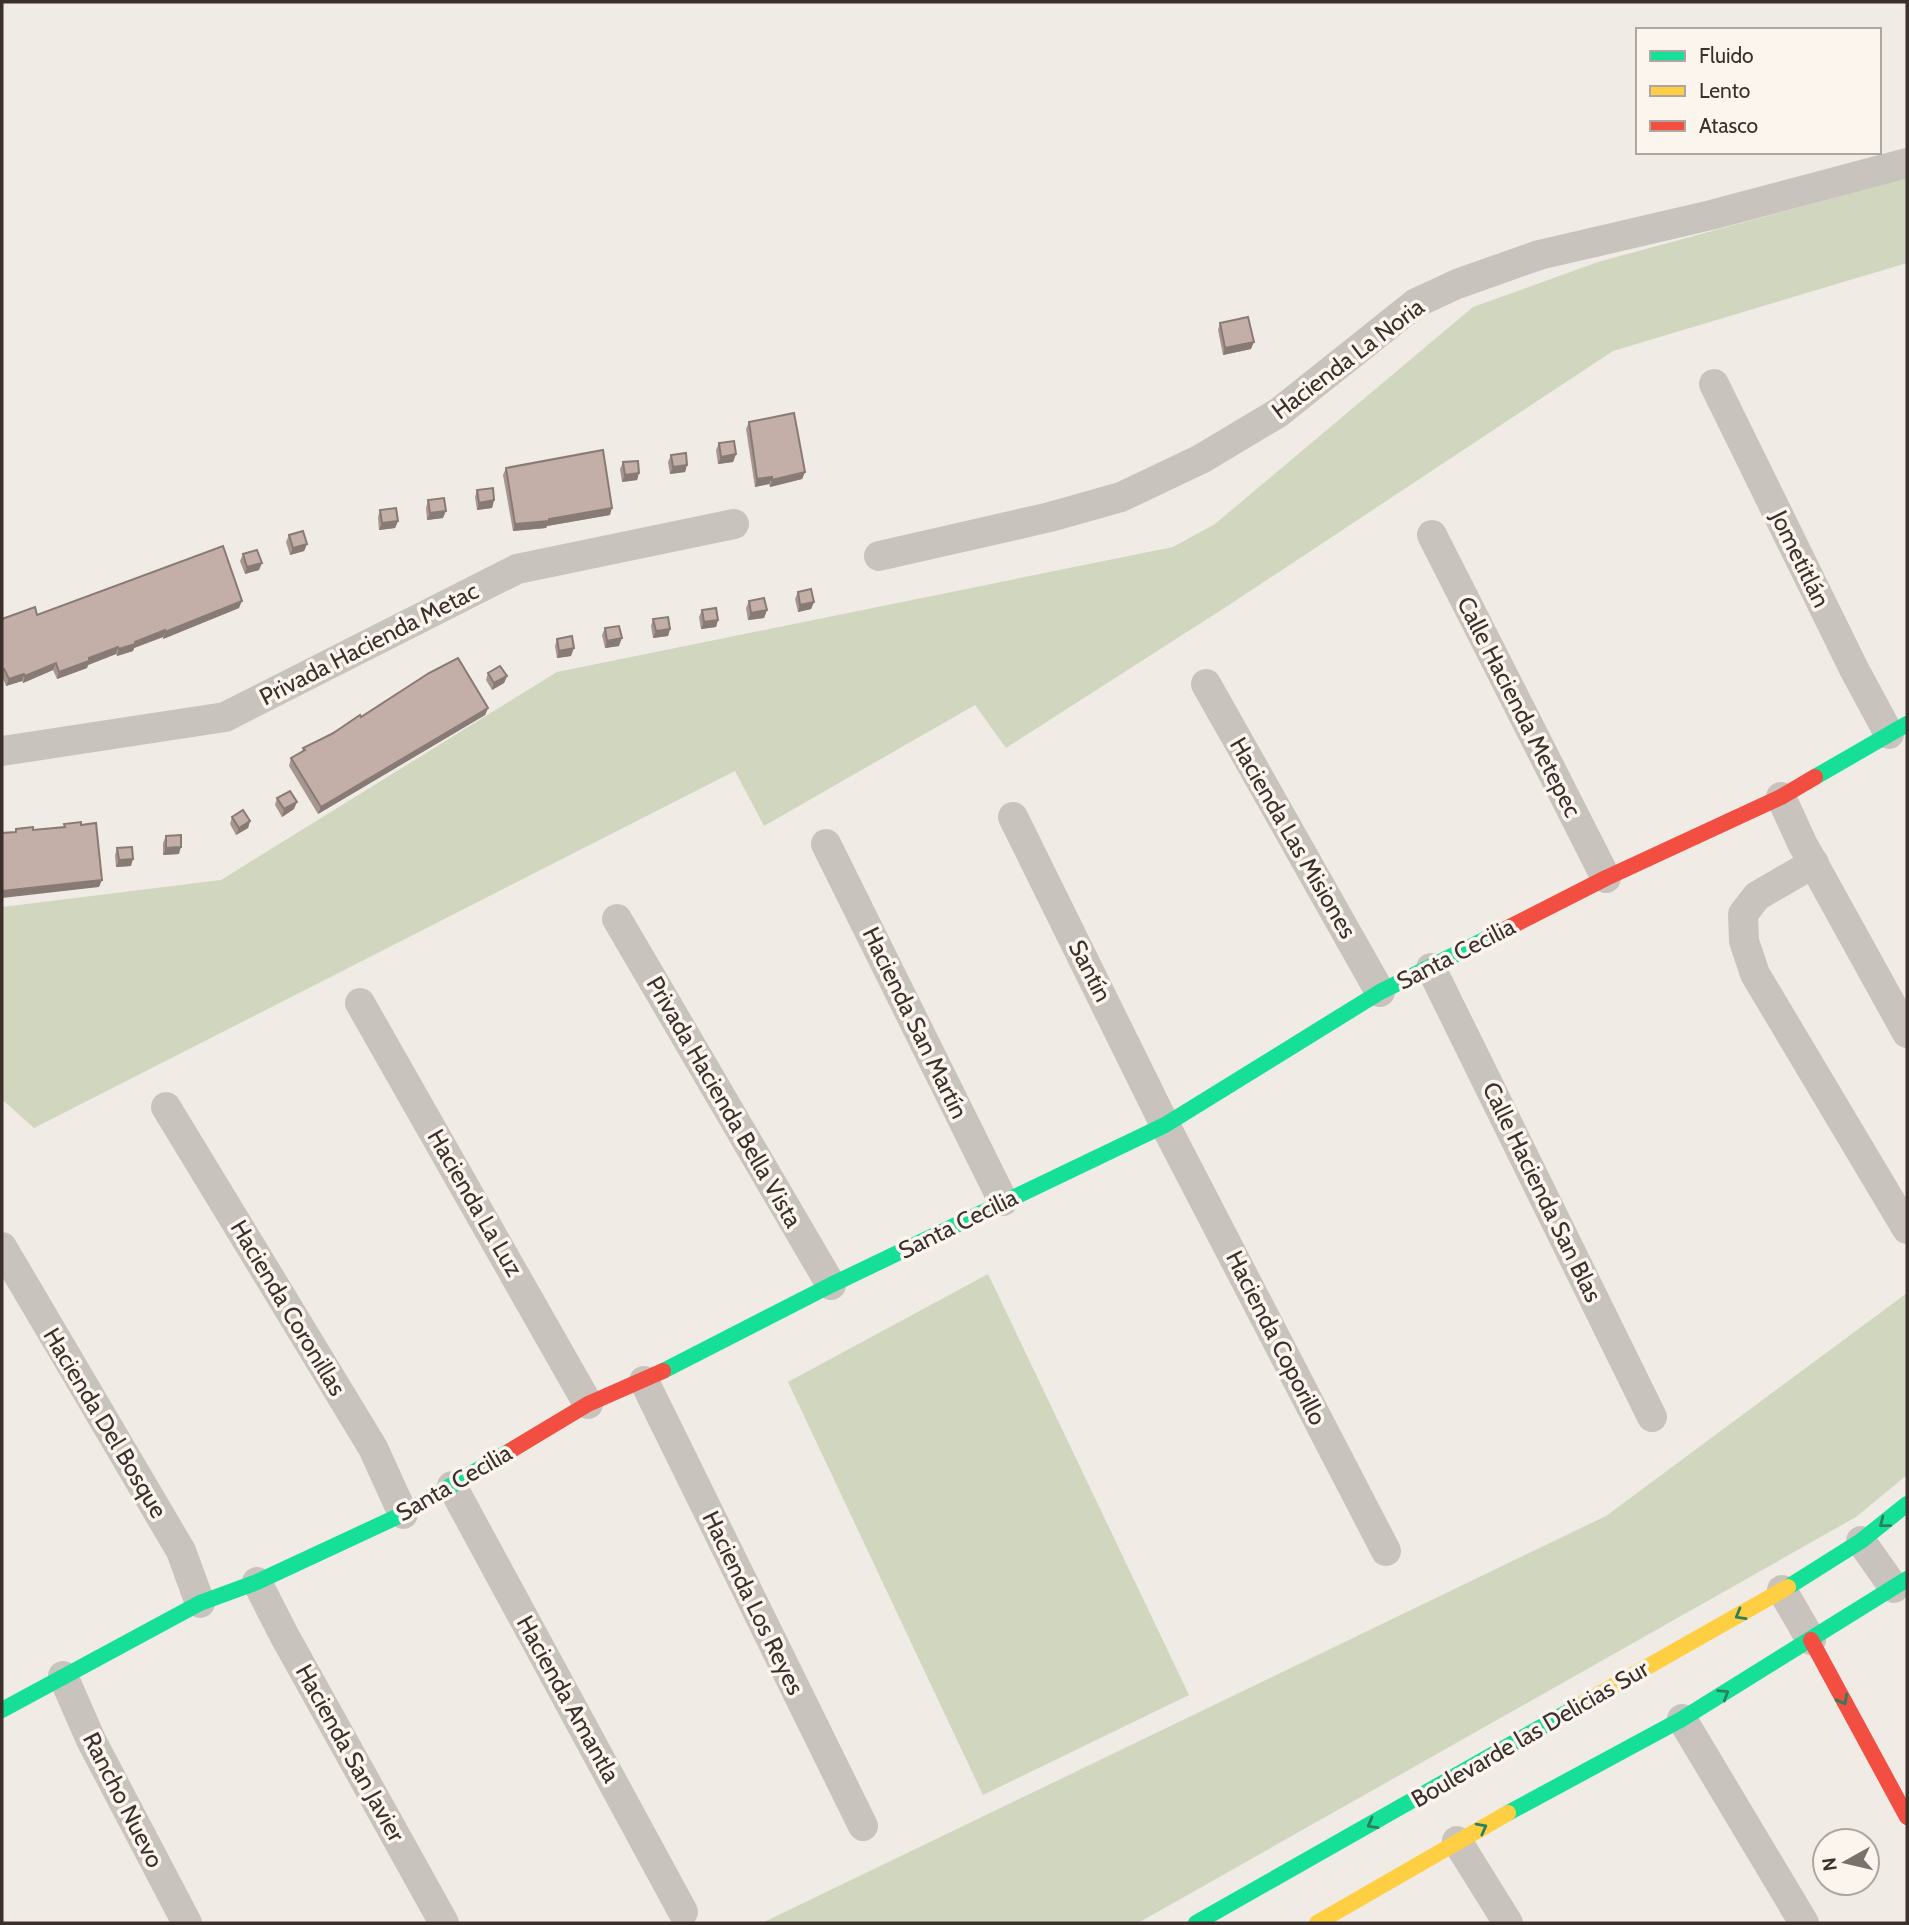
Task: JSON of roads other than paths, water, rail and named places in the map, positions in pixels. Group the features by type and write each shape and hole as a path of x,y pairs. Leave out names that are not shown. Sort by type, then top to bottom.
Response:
{"street":[{"name":"Hacienda La Noria","path":"879,556 1050,517 1121,496 1201,460 1278,413 1416,303 1457,284 1539,255 1711,215 1907,163"},
{"name":"Jometitlán","path":"1714,384 1854,669 1898,729"},
{"name":"Privada Hacienda Metac","path":"2,751 225,718 517,569 734,524"},
{"name":"Calle Hacienda Metepec","path":"1432,535 1606,878"},
{"name":"Hacienda Las Misiones","path":"1206,684 1380,992"},
{"name":"Santa Cecilia","path":"2,1708 200,1603 257,1582 403,1514 588,1404 644,1381 831,1285 1165,1125 1380,992 1606,878 1781,797 1898,729"},
{"path":"1781,797 1907,1033"},
{"name":"Santín","path":"1013,817 1165,1125"},
{"name":"Hacienda San Martín","path":"826,844 1003,1201"},
{"path":"1814,863 1757,896 1742,914 1744,941 1755,974 1907,1228"},
{"name":"Privada Hacienda Bella Vista","path":"617,919 831,1285"},
{"name":"Calle Hacienda San Blas","path":"1431,968 1652,1417"},
{"name":"Hacienda La Luz","path":"360,1003 588,1404"},
{"name":"Hacienda Coronillas","path":"166,1107 373,1448 403,1514"},
{"name":"Hacienda Coporillo","path":"1165,1125 1386,1551"},
{"name":"Hacienda Del Bosque","path":"2,1247 181,1551 200,1603"},
{"name":"Hacienda Los Reyes","path":"644,1381 863,1826"},
{"name":"Hacienda Amantla","path":"452,1486 683,1912"},
{"name":"Boulevarde las Delicias Sur","path":"1196,1923 1782,1590 1861,1541 1907,1504"},
{"path":"1317,1923 1457,1841 1682,1719 1901,1589 1861,1541"},
{"name":"Hacienda San Javier","path":"257,1582 444,1923"},
{"path":"1782,1590 1907,1817"},
{"name":"Rancho Nuevo","path":"63,1676 91,1740 187,1923"},
{"path":"1682,1719 1804,1923"},
{"path":"1457,1841 1507,1923"}]}
